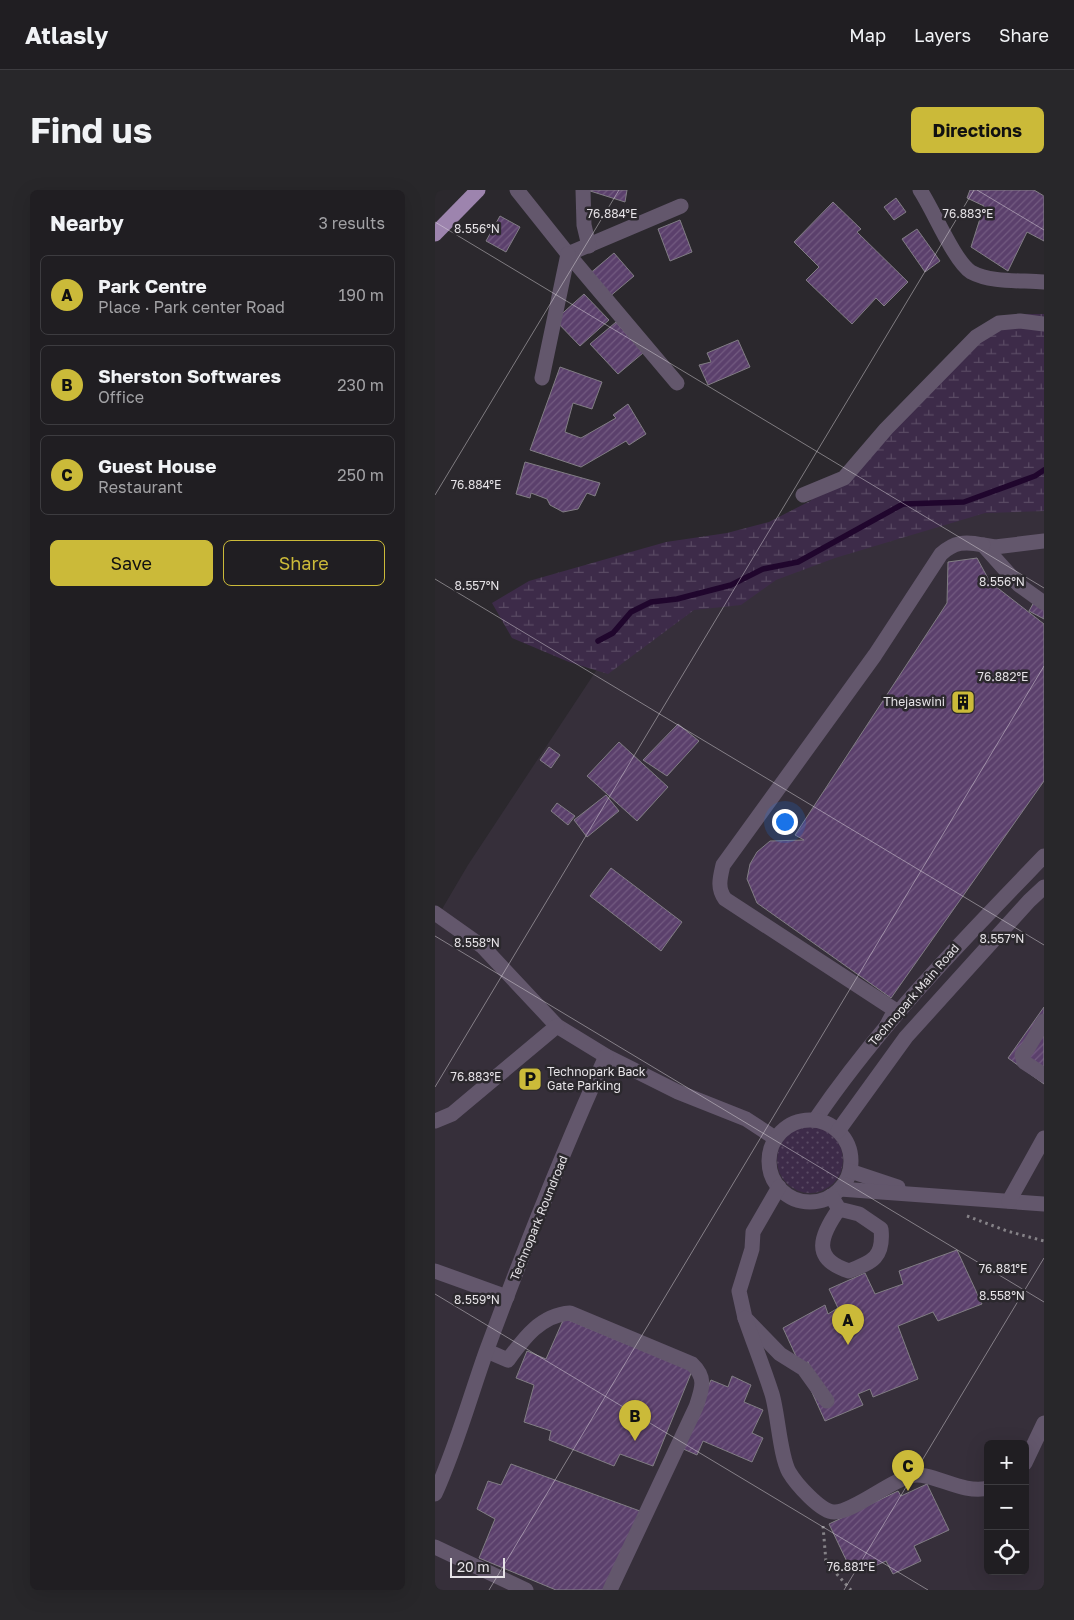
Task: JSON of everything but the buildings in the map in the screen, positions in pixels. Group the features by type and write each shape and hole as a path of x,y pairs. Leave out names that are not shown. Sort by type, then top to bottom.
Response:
{"main road":[{"path":"435,234 479,190"}],"street":[{"path":"517,190 568,254 677,383"},
{"path":"583,190 584,225 589,246"},
{"path":"920,190 961,262 971,271 987,277 1044,282"},
{"path":"568,254 681,206"},
{"path":"542,378 568,254"},
{"path":"803,495 844,478 886,429 976,337 999,324 1020,321 1044,324"},
{"path":"887,1025 895,1010 725,899 719,891 723,865 739,846 879,648 941,554 949,546 959,542 995,547 1044,540"},
{"path":"983,545 1019,585 1044,603"},
{"name":"Technopark Main Road","path":"815,1120 842,1081 887,1025 963,939 1044,856"},
{"name":"Technopark Main Road","path":"838,1132 906,1037 1044,887"},
{"path":"435,913 483,947 557,1026 606,1056 678,1092 746,1119 775,1138"},
{"path":"1044,1021 1029,1048 1022,1055 1024,1062 1044,1075"},
{"path":"435,1121 452,1114 557,1026"},
{"name":"Technopark Roundroad","path":"435,1494 462,1429 487,1351 507,1297 606,1056"},
{"path":"839,1210 835,1193 850,1171 848,1146 838,1132 823,1122 815,1120 790,1124 775,1138 770,1153 769,1169 779,1188 790,1196 803,1201 818,1201 835,1193 919,1194 1044,1204"},
{"path":"1009,1201 1044,1138"},
{"path":"850,1171 919,1194"},
{"path":"779,1188 753,1232 752,1249 739,1291 745,1318 772,1395 789,1472 821,1507 834,1512 849,1508 910,1475 923,1476 973,1490 984,1489"},
{"path":"435,1272 507,1297"},
{"path":"487,1351 508,1360 524,1337 542,1322 560,1314 570,1313 692,1364 700,1372 704,1383 696,1407 610,1590"},
{"path":"745,1318 780,1354 804,1369 827,1401"},
{"path":"1029,1455 1044,1423"},
{"path":"435,1546 526,1590"}],"path":[{"path":"962,1214 1007,1231 1044,1241"},
{"path":"821,1507 826,1562 851,1590"}],"shaded area":[{"path":"1044,477 1044,1590 435,1590 435,921 468,865 652,586"}],"green space":[{"path":"1015,314 1044,314 1044,511 985,513 835,558 776,580 741,605 694,610 608,674 569,662 512,638 492,603 529,581 666,542 727,533 769,522 810,501 939,382 970,343"},
{"path":"810,1127 822,1130 833,1137 840,1148 843,1160 840,1172 833,1183 822,1190 810,1193 798,1190 787,1183 780,1172 777,1160 780,1148 787,1137 798,1130"}],"waterway":[{"path":"598,641 613,633 631,612 651,602 677,599 731,585 763,569 798,562 903,504 964,502 1035,476 1044,470"}],"place":[{"name":"Thejaswini","path":"963,702"},
{"name":"Technopark Back Gate Parking","path":"530,1079"},
{"name":"Park Centre","path":"848,1345"},
{"name":"Sherston Softwares","path":"635,1441"},
{"name":"Guest House","path":"908,1491"}]}
